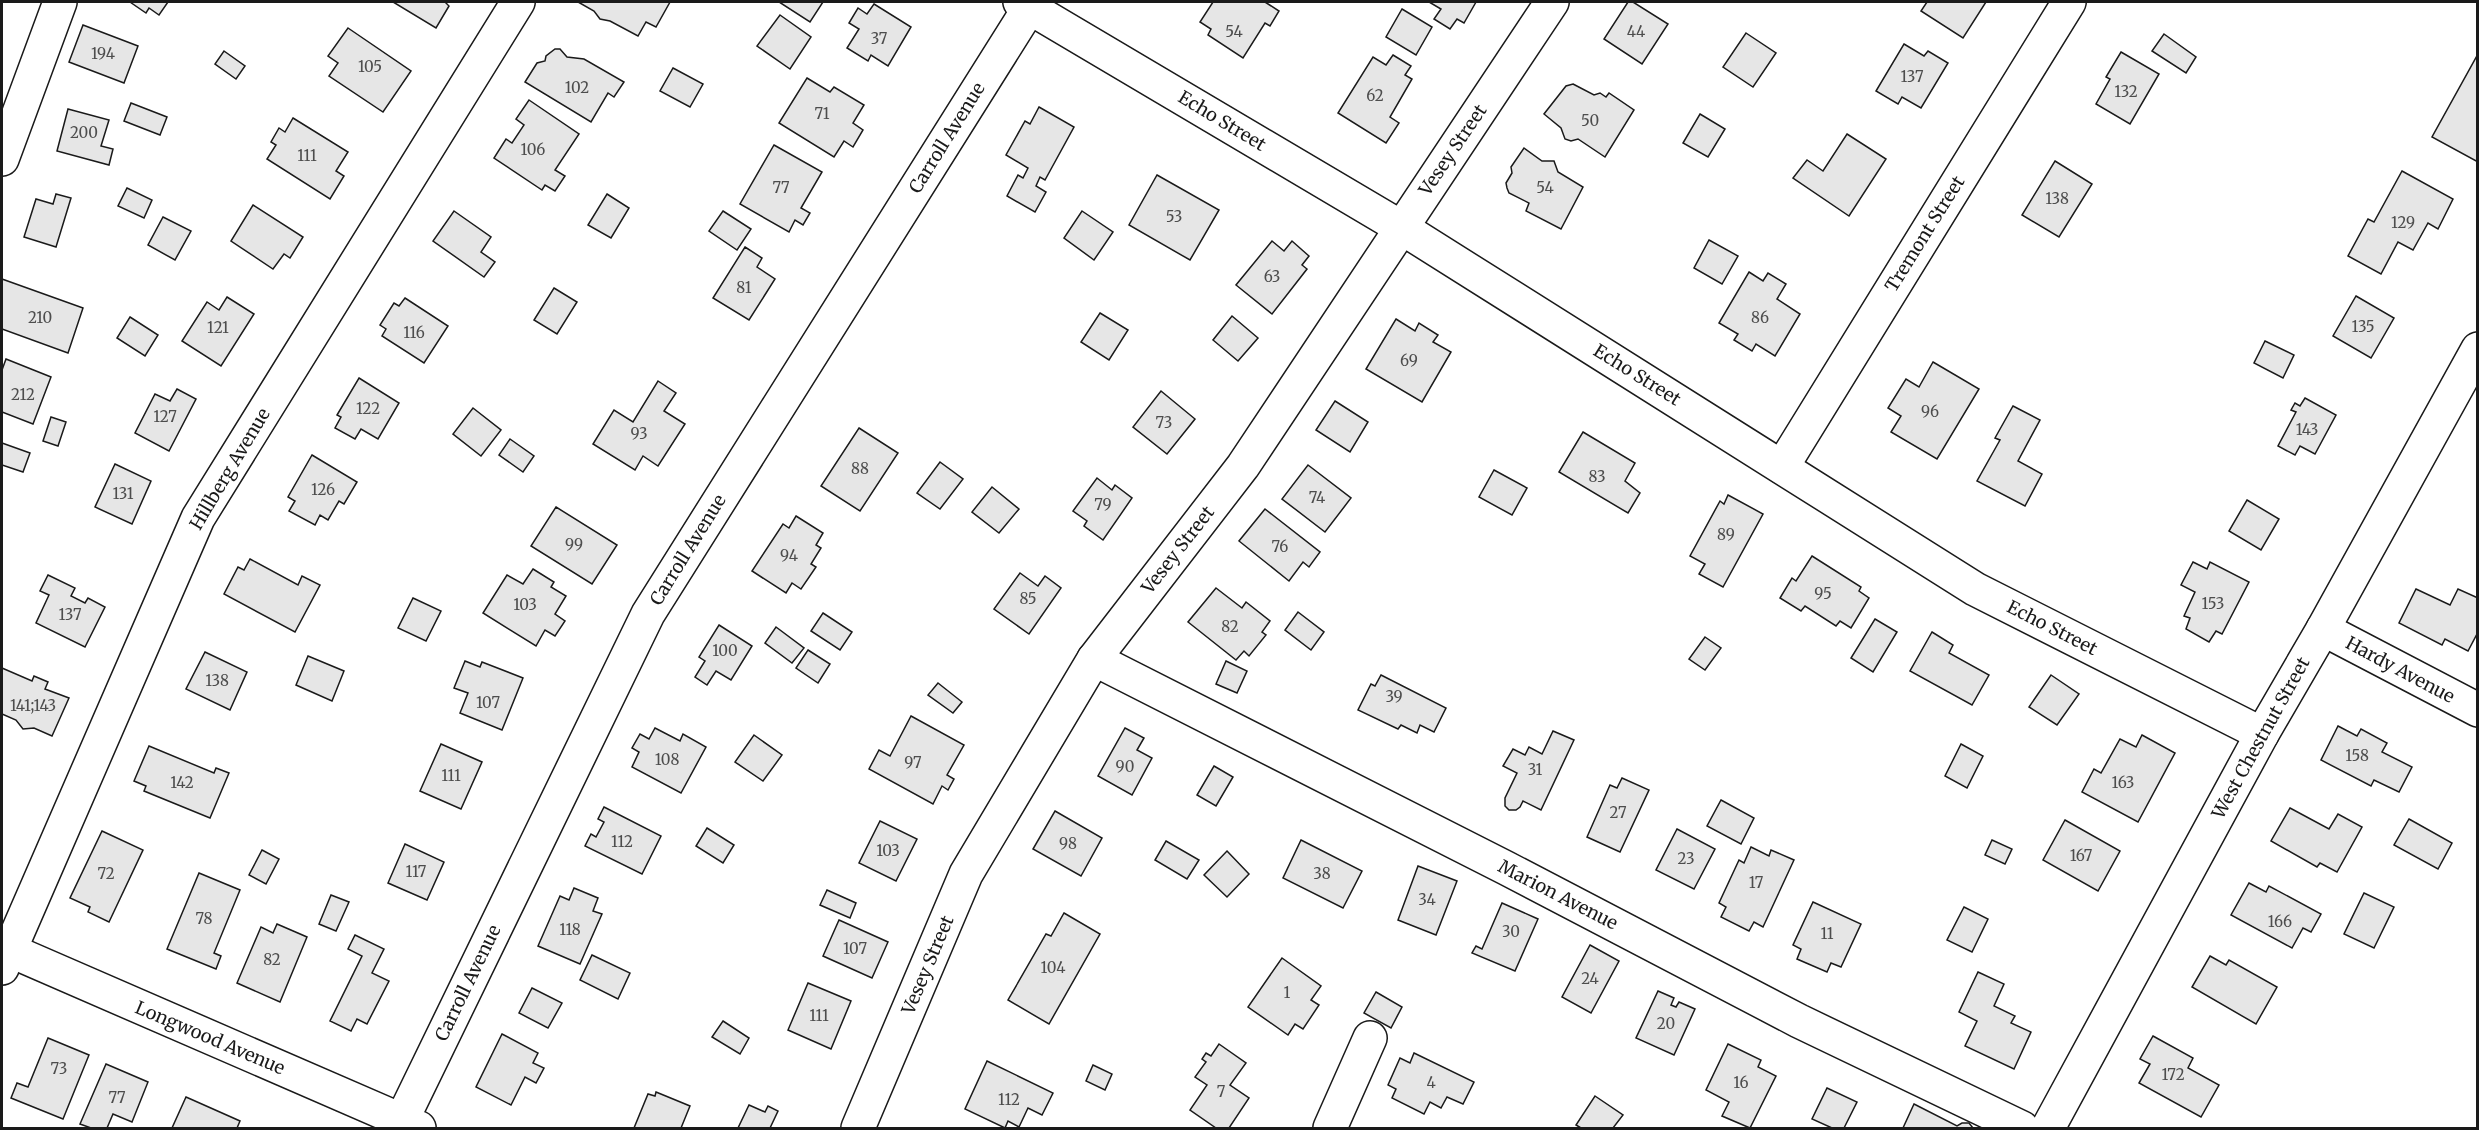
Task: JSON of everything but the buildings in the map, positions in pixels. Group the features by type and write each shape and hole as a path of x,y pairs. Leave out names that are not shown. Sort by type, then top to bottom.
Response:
{"street":[{"path":"2,159 60,2"},
{"name":"Hillberg Avenue","path":"4,955 198,518 518,2"},
{"name":"Vesey Street","path":"858,1128 966,874 1094,658 1243,465 1552,2"},
{"name":"Tremont Street","path":"1782,467 2069,2"},
{"name":"Echo Street","path":"1027,3 1402,228 1976,589 2262,734"},
{"name":"Carroll Avenue","path":"406,1126 648,614 1027,3"},
{"name":"West Chestnut Street","path":"2048,1128 2262,734 2323,629 2478,349"},
{"name":"Hardy Avenue","path":"2323,629 2478,710"},
{"name":"Marion Avenue","path":"1094,658 1506,868 1799,1021 2022,1128"},
{"name":"Longwood Avenue","path":"4,955 406,1126"},
{"path":"1330,1128 1370,1038"}]}
